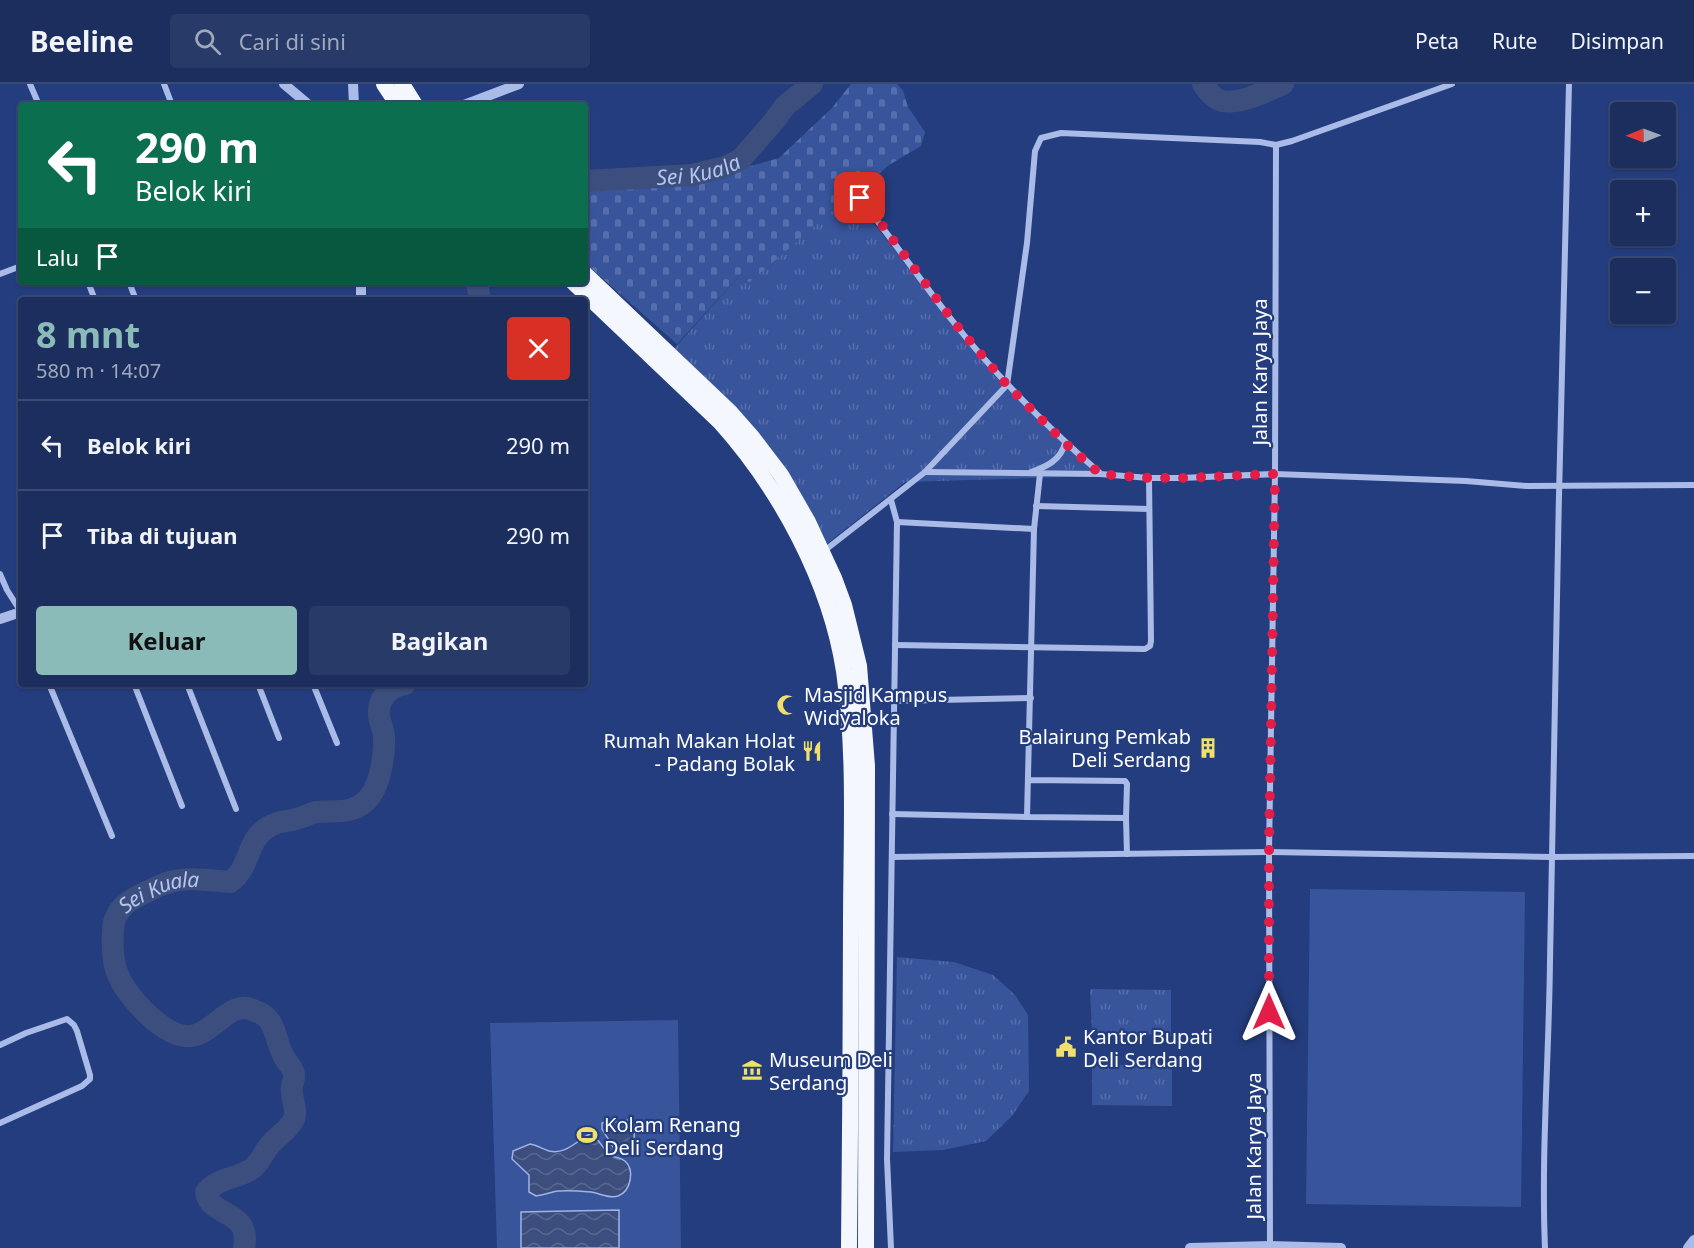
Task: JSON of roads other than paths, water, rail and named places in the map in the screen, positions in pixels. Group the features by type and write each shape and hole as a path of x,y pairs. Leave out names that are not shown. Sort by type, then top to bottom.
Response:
{"highway":[{"path":"384,84 396,102"},
{"path":"402,84 413,102"},
{"path":"588,277 730,412 752,437 781,475 808,522 844,605 859,666 865,731 866,1248"},
{"path":"576,285 720,422 767,481 794,528 809,561 829,612 838,643 846,695 851,800 849,1248"}],"street":[{"path":"30,84 38,102"},
{"path":"164,84 171,102"},
{"path":"284,84 305,102"},
{"path":"353,84 354,102"},
{"path":"472,102 519,84"},
{"path":"822,552 925,472 1007,385 1028,243 1035,151 1041,138 1061,133 1260,142 1276,145 1311,135 1452,84"},
{"path":"1545,1248 1543,1203 1569,84"},
{"name":"Jalan Karya Jaya","path":"1270,1247 1269,852 1275,474 1276,145"},
{"path":"852,189 882,225 953,321 1007,385 1065,443 1100,474"},
{"path":"0,274 18,267"},
{"path":"1028,473 1055,460 1061,454 1065,443"},
{"path":"925,472 1100,474 1149,478 1275,474 1559,486 1694,485"},
{"path":"1027,817 1034,529 1040,474"},
{"path":"895,645 1145,649 1151,641 1149,478"},
{"path":"891,500 897,522 887,1159 891,1248"},
{"path":"1036,506 1149,509"},
{"path":"897,522 1034,529"},
{"path":"0,574 6,590 18,608"},
{"path":"0,619 18,613"},
{"path":"50,687 112,836"},
{"path":"135,687 182,806"},
{"path":"188,687 236,808"},
{"path":"259,687 279,738"},
{"path":"314,687 337,743"},
{"path":"894,701 1031,698"},
{"path":"1028,780 1125,782 1127,784 1127,854"},
{"path":"892,814 1126,818"},
{"path":"892,857 1269,852 1551,857 1694,856"},
{"path":"0,1045 26,1033 67,1020 74,1025 77,1031 90,1079 82,1086 0,1124"},
{"path":"1688,1248 1694,1240"},
{"path":"1190,1248 1341,1248"}],"water":[{"path":"633,1121 635,1125 634,1139 637,1150 633,1155 613,1147 602,1129 602,1123"},
{"path":"590,1134 609,1154 625,1161 628,1165 631,1175 626,1190 618,1196 611,1197 591,1192 555,1191 536,1196 529,1192 529,1175 512,1159 513,1151 530,1144 549,1151 561,1151"},
{"path":"619,1210 619,1248 521,1248 521,1212"}],"waterway":[{"name":"Sei Kuala","path":"588,181 692,175 725,167 741,159 785,106 812,84"},
{"name":"Sei Kuala","path":"1203,84 1214,97 1226,102 1243,100 1283,84"},
{"name":"Sei Kuala","path":"478,285 480,297"},
{"name":"Sei Kuala","path":"244,1248 245,1235 242,1226 237,1220 215,1206 209,1200 206,1192 221,1181 253,1168 270,1145 292,1123 295,1115 292,1091 293,1071 283,1055 270,1022 257,1011 246,1008 230,1012 199,1034 191,1036 170,1031 148,1015 130,994 116,970 113,947 114,921 118,913 129,902 176,880 230,882 243,868 254,843 266,828 316,812 345,811 365,802 377,783 383,759 384,738 379,716 380,704 385,695 396,687"}],"place":[{"name":"Masjid Kampus Widyaloka","path":"787,705"},
{"name":"Balairung Pemkab Deli Serdang","path":"1208,748"},
{"name":"Rumah Makan Holat - Padang Bolak","path":"812,751"},
{"name":"Kantor Bupati Deli Serdang","path":"1066,1047"},
{"name":"Museum Deli Serdang","path":"752,1070"},
{"name":"Kolam Renang Deli Serdang","path":"587,1135"}]}
